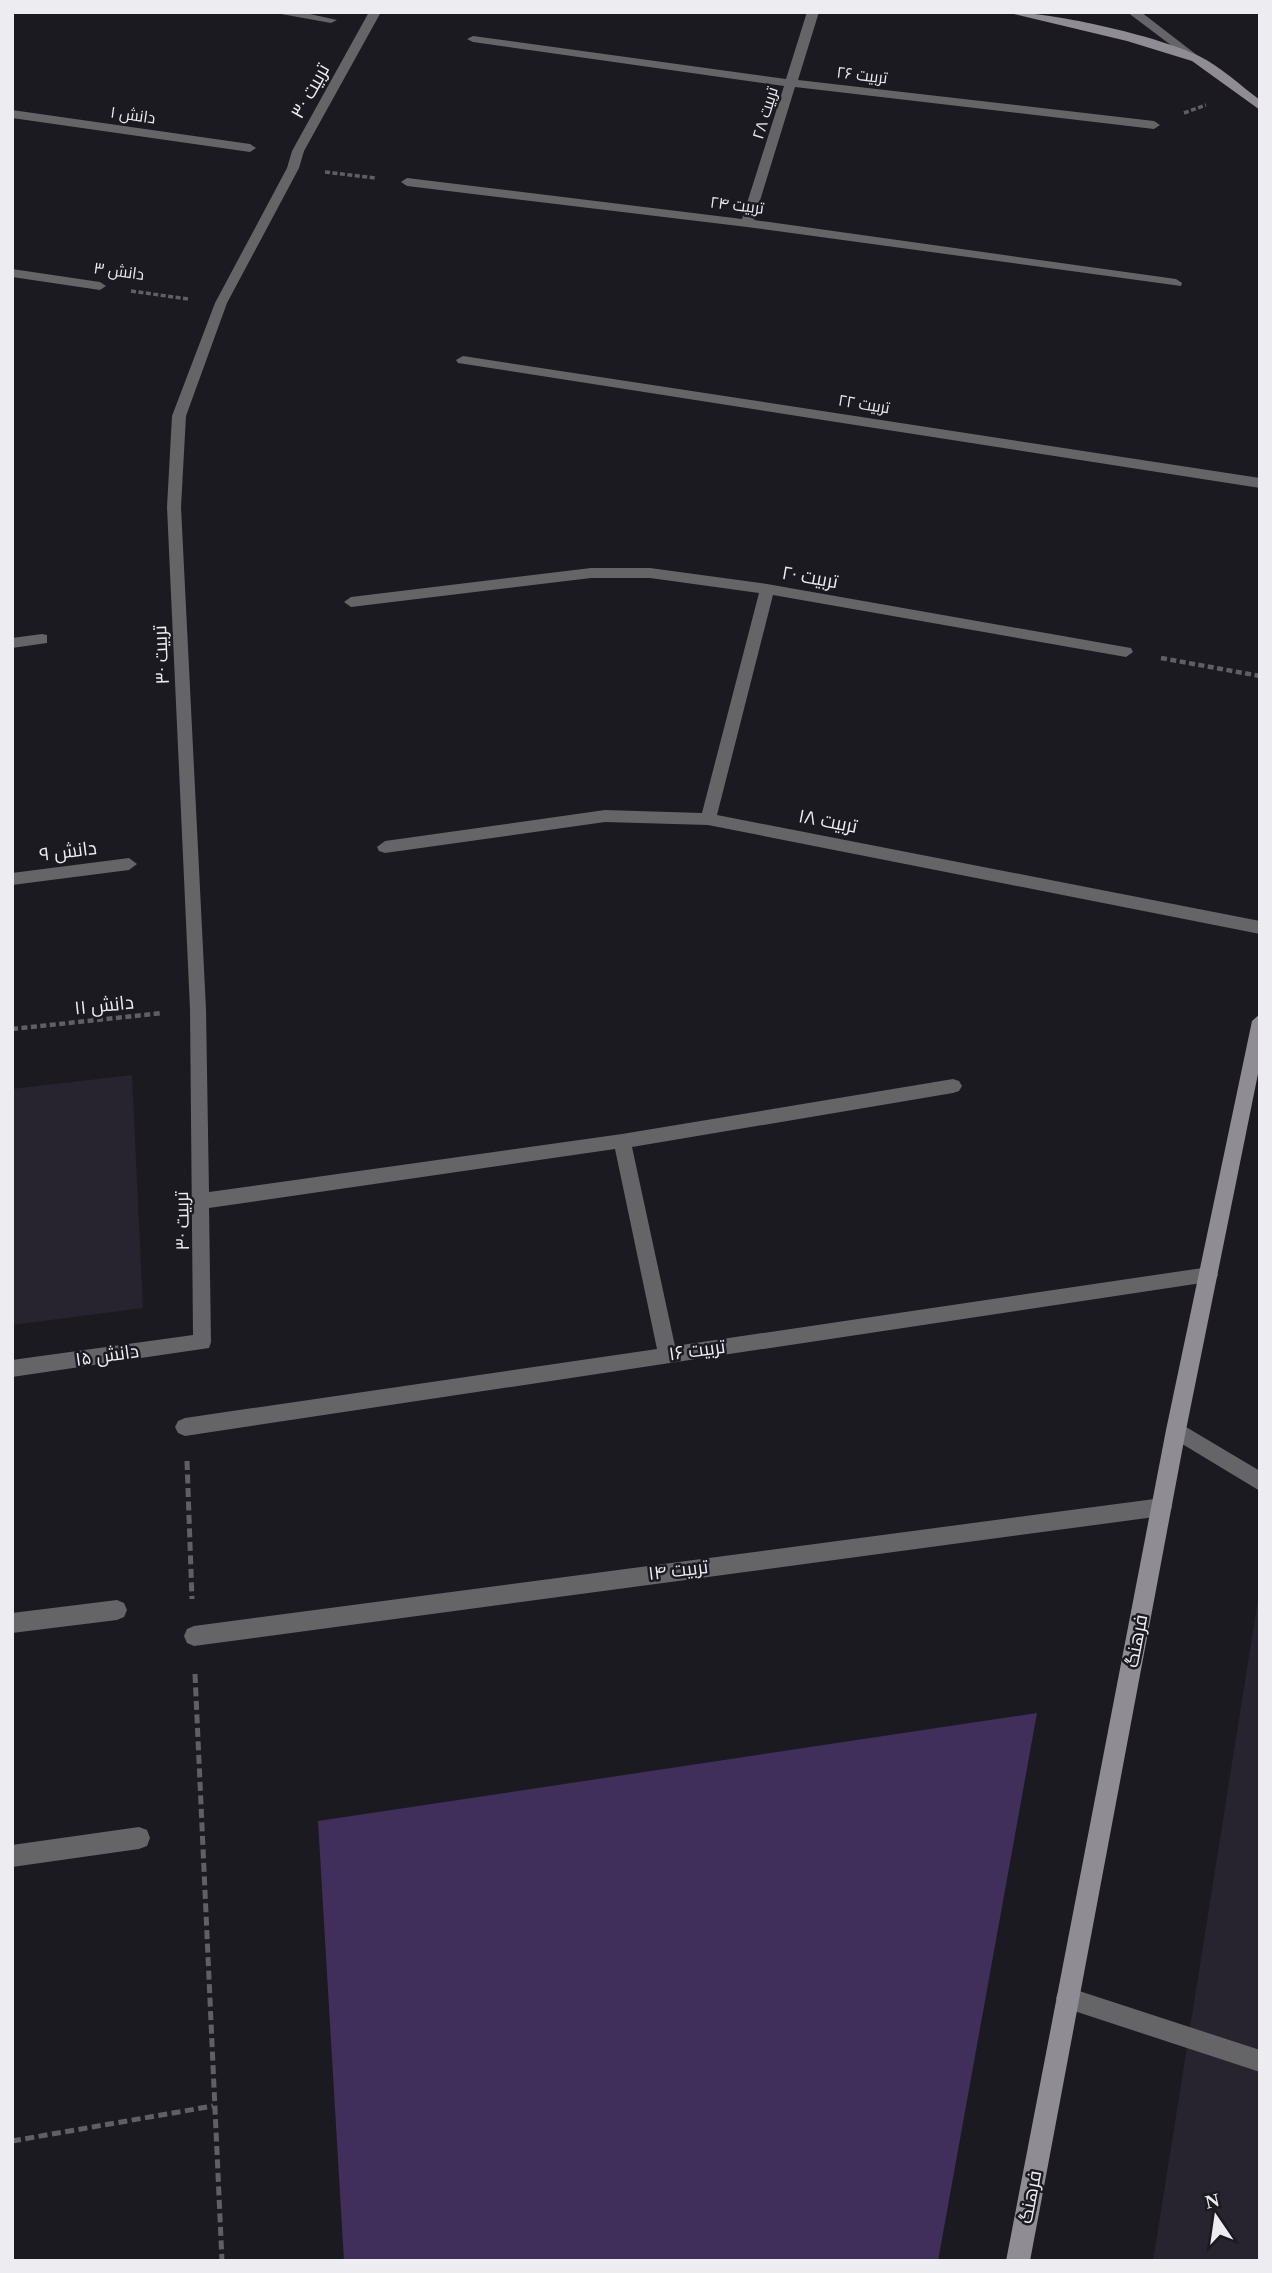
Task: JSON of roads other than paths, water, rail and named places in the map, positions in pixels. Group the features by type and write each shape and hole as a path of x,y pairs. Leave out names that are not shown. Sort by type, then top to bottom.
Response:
{"main road":[{"path":"1012,12 1130,38 1196,59 1260,106"},
{"name":"فرهنگ","path":"1018,2261 1176,1430 1260,1021"}],"street":[{"path":"276,12 331,20"},
{"name":"تربیت ۳۰","path":"202,1342 198,1009 174,507 179,416 220,303 293,168 298,151 375,12"},
{"name":"تربیت ۲۸","path":"747,223 813,12"},
{"path":"1133,12 1196,59"},
{"name":"تربیت ۲۶","path":"473,39 791,83 1154,125"},
{"name":"دانش ۱","path":"12,114 250,148"},
{"name":"تربیت ۲۴","path":"407,182 747,223 1176,283"},
{"name":"دانش ۳","path":"12,273 100,286"},
{"name":"تربیت ۲۲","path":"463,360 1260,483"},
{"name":"تربیت ۲۰","path":"351,603 623,571 767,589 1126,652"},
{"path":"708,819 767,589"},
{"path":"12,643 42,639"},
{"name":"تربیت ۱۸","path":"385,847 605,817 708,819 1260,928"},
{"name":"دانش ۹","path":"12,879 130,864"},
{"path":"201,1201 622,1140 953,1086"},
{"path":"622,1140 667,1354"},
{"name":"تربیت ۱۶","path":"186,1427 1209,1275"},
{"name":"دانش ۱۵","path":"12,1369 202,1342"},
{"path":"1176,1430 1260,1482"},
{"name":"تربیت ۱۴","path":"194,1636 1162,1507"},
{"path":"12,1623 117,1610"},
{"path":"12,1856 139,1838"},
{"path":"1067,1998 1260,2061"}]}
